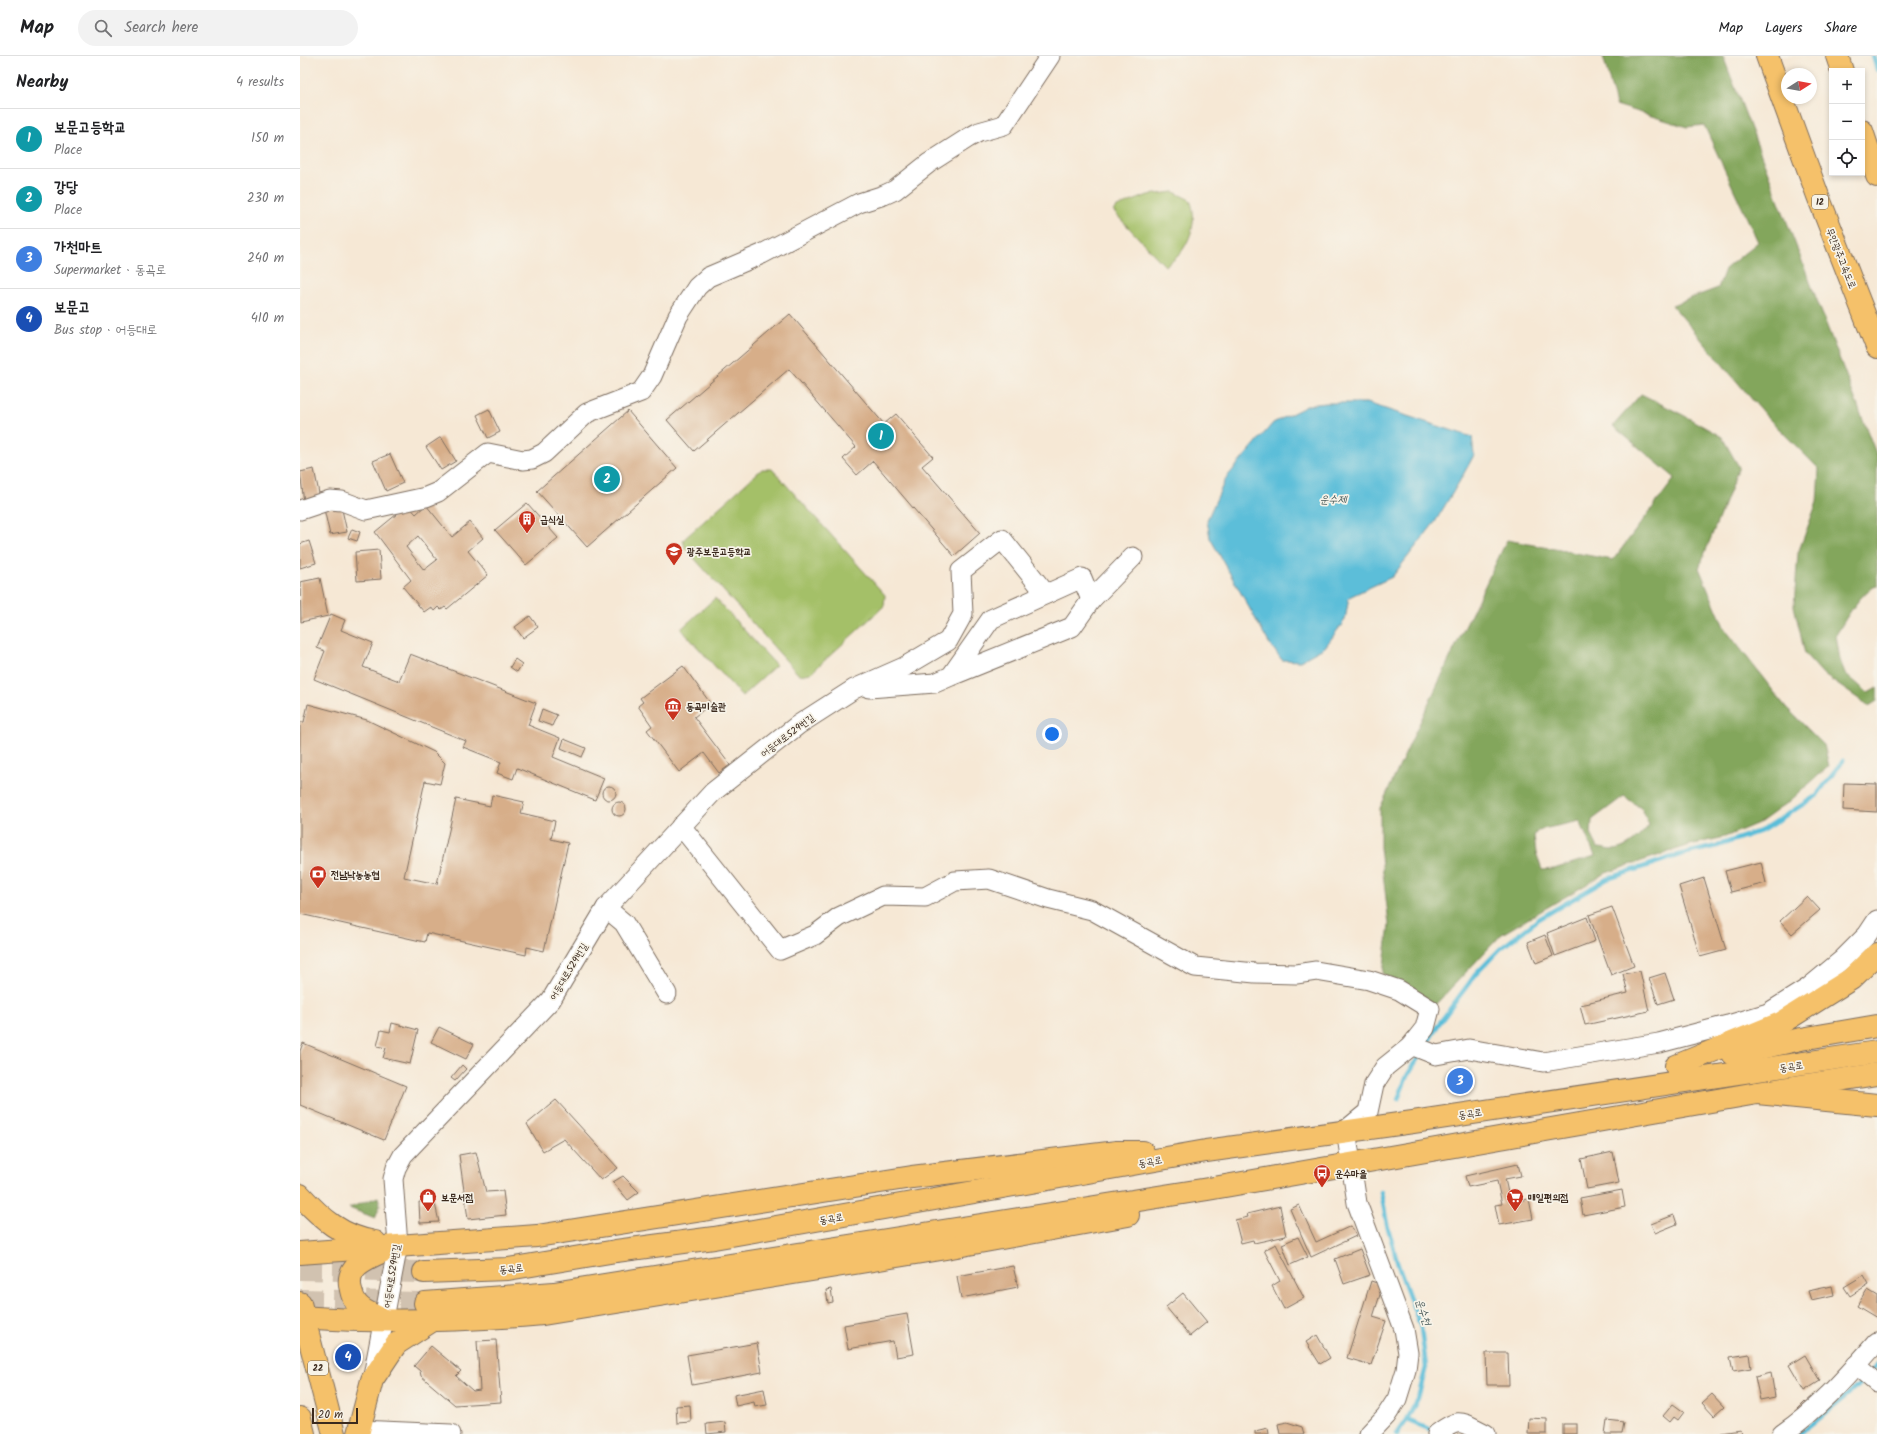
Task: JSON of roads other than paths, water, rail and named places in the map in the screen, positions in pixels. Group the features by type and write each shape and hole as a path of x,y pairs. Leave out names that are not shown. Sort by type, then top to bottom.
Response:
{"main road":[{"name":"무안광주고속도로","path":"1767,56 1818,196 1877,347"},
{"path":"1837,56 1841,68"},
{"path":"1865,140 1877,176"},
{"path":"1676,1066 1781,1023 1851,979 1877,954"},
{"path":"1545,1102 1676,1066 1801,1039 1877,1026"},
{"name":"동곡로","path":"424,1272 508,1269 616,1251 714,1238 1206,1151 1877,1052"},
{"path":"301,1312 384,1320 429,1311 488,1319 543,1314 1123,1217 1208,1189 1757,1093 1877,1074"},
{"path":"1757,1093 1877,1105"},
{"path":"300,1252 537,1236 912,1177 1117,1152 1206,1151"},
{"path":"300,1195 328,1223 344,1233 370,1241 398,1245"},
{"path":"384,1320 357,1305 350,1287 350,1276 359,1263 398,1245"},
{"path":"358,1432 372,1380 396,1344 429,1311"},
{"name":"22","path":"301,1312 334,1434"},
{"path":"300,1418 304,1434"}],"street":[{"path":"300,510 330,500 342,501 366,510 426,497 438,492 488,453 523,460 532,459 544,453 587,414 641,392 652,376 678,316 697,287 708,277 768,251 859,203 895,190 929,163 968,138 979,132 1004,125 1050,56"},
{"name":"어등대로529번길","path":"372,1380 398,1245 393,1179 396,1168 403,1155 551,1000 606,908 713,792 798,725 854,689 904,667 948,641 963,614 961,571 1002,539 1046,594"},
{"path":"854,689 935,683 1072,627 1091,600 1133,557"},
{"path":"951,676 991,619 1082,578 1091,600"},
{"path":"681,826 780,950 815,935 839,918 883,896 925,897 955,881 989,879 1048,899 1092,910 1195,967 1255,973 1296,974 1316,971 1369,980 1399,990 1430,1009 1425,1028 1413,1047 1385,1067 1374,1084 1368,1112 1346,1130 1357,1203 1404,1330 1408,1353 1406,1370 1397,1399 1386,1416 1370,1434"},
{"path":"606,908 624,923 666,994"},
{"path":"1413,1047 1436,1055 1469,1049 1543,1062 1659,1043 1768,1013 1814,983 1848,954 1867,935 1877,920"},
{"path":"1782,1434 1798,1424 1842,1382 1867,1375 1877,1342"},
{"path":"1443,1429 1459,1422 1486,1434"},
{"path":"358,1432 451,1434"}],"water":[{"name":"운수제","path":"1326,403 1367,403 1472,437 1474,455 1435,522 1392,577 1349,597 1345,620 1325,647 1300,661 1282,660 1269,643 1210,538 1207,520 1226,478 1273,423 1309,405"}],"waterway":[{"path":"1873,56 1877,70"},
{"path":"1425,1047 1438,1025 1475,975 1500,949 1539,919 1607,879 1682,854 1717,846 1763,830 1816,796 1843,761"},
{"path":"1398,1099 1407,1076 1421,1053"},
{"name":"운수천","path":"1381,1192 1387,1224 1399,1268 1421,1328 1426,1367 1418,1398 1407,1420 1397,1434"},
{"path":"1870,1372 1877,1364"},
{"path":"1799,1434 1858,1386 1864,1379"},
{"path":"1407,1420 1434,1431"}],"tunnel":[{"path":"300,1269 424,1272"},
{"path":"300,1300 425,1303"}],"place":[{"name":"보문고등학교","path":"881,436"},
{"name":"강당","path":"607,479"},
{"name":"급식실","path":"527,534"},
{"name":"광주보문고등학교","path":"674,566"},
{"name":"동곡미술관","path":"673,721"},
{"name":"전남낙농농협","path":"318,889"},
{"name":"가천마트","path":"1460,1081"},
{"name":"운수마을","path":"1322,1188"},
{"name":"보문서점","path":"428,1212"},
{"name":"매일편의점","path":"1515,1212"},
{"name":"보문고","path":"348,1357"}]}
